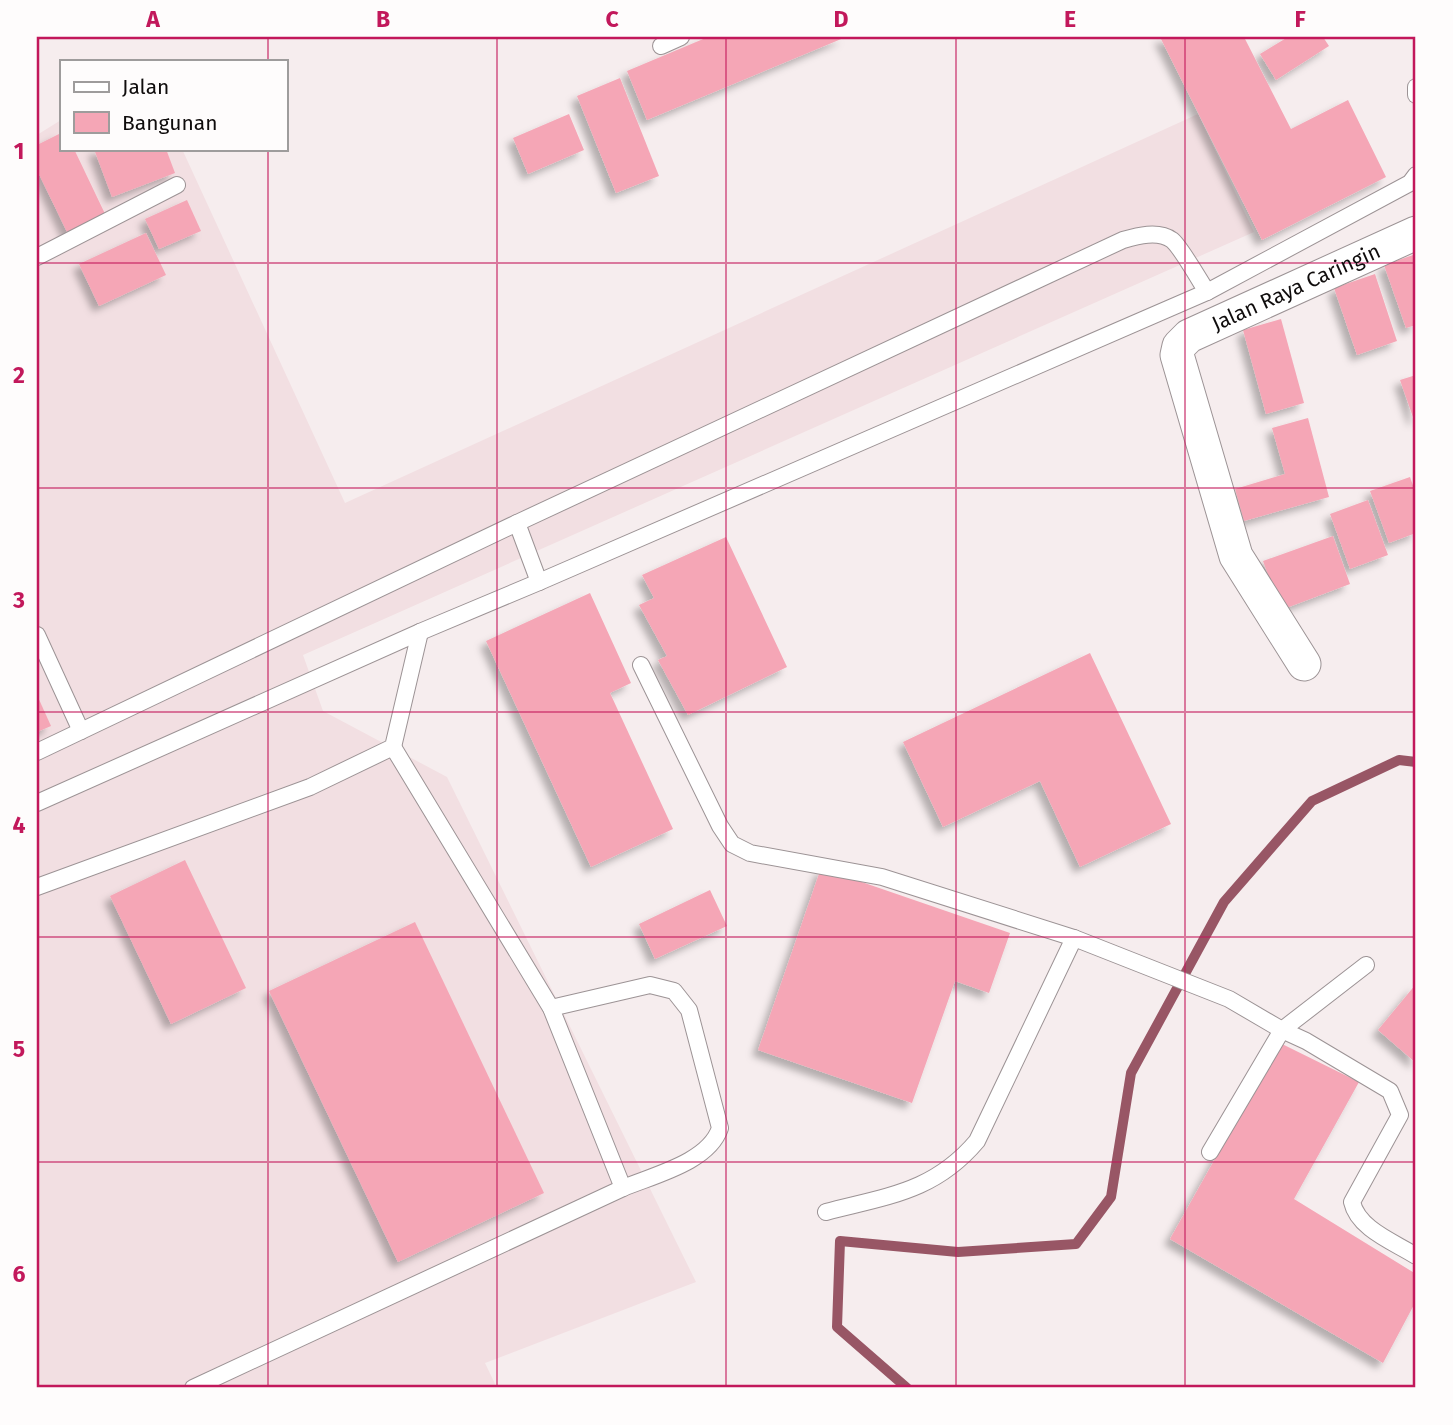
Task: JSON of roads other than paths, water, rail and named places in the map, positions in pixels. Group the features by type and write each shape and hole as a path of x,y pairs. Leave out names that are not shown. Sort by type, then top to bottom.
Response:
{"street":[{"name":"Jalan Raya Caringin","path":"1304,664 1236,556 1177,355 1179,346 1189,336 1416,233"}],"lane":[{"path":"661,46 681,37"},
{"path":"1416,87 1416,95"},
{"path":"37,803 420,632 1207,292 1410,183 1416,176"},
{"path":"37,257 177,185"},
{"path":"37,752 517,523 1123,240 1139,235 1155,235 1173,240 1207,292"},
{"path":"517,523 539,582"},
{"path":"420,632 393,747 551,1008 623,1188"},
{"path":"37,635 81,731"},
{"path":"641,665 720,826 732,844 750,853 882,877 1074,938 1229,999 1390,1091 1401,1115 1352,1202 1354,1213 1362,1222 1416,1256"},
{"path":"37,887 310,787 393,747"},
{"path":"826,1212 909,1191 930,1182 960,1160 977,1141 1074,938"},
{"path":"1210,1152 1282,1030 1366,965"},
{"path":"194,1388 705,1152 716,1139 720,1128 689,1010 674,991 650,985 551,1008"}],"waterway":[{"path":"907,1388 837,1327 840,1241 958,1252 1076,1244 1111,1197 1131,1073 1224,902 1312,801 1399,760 1416,762"}]}
